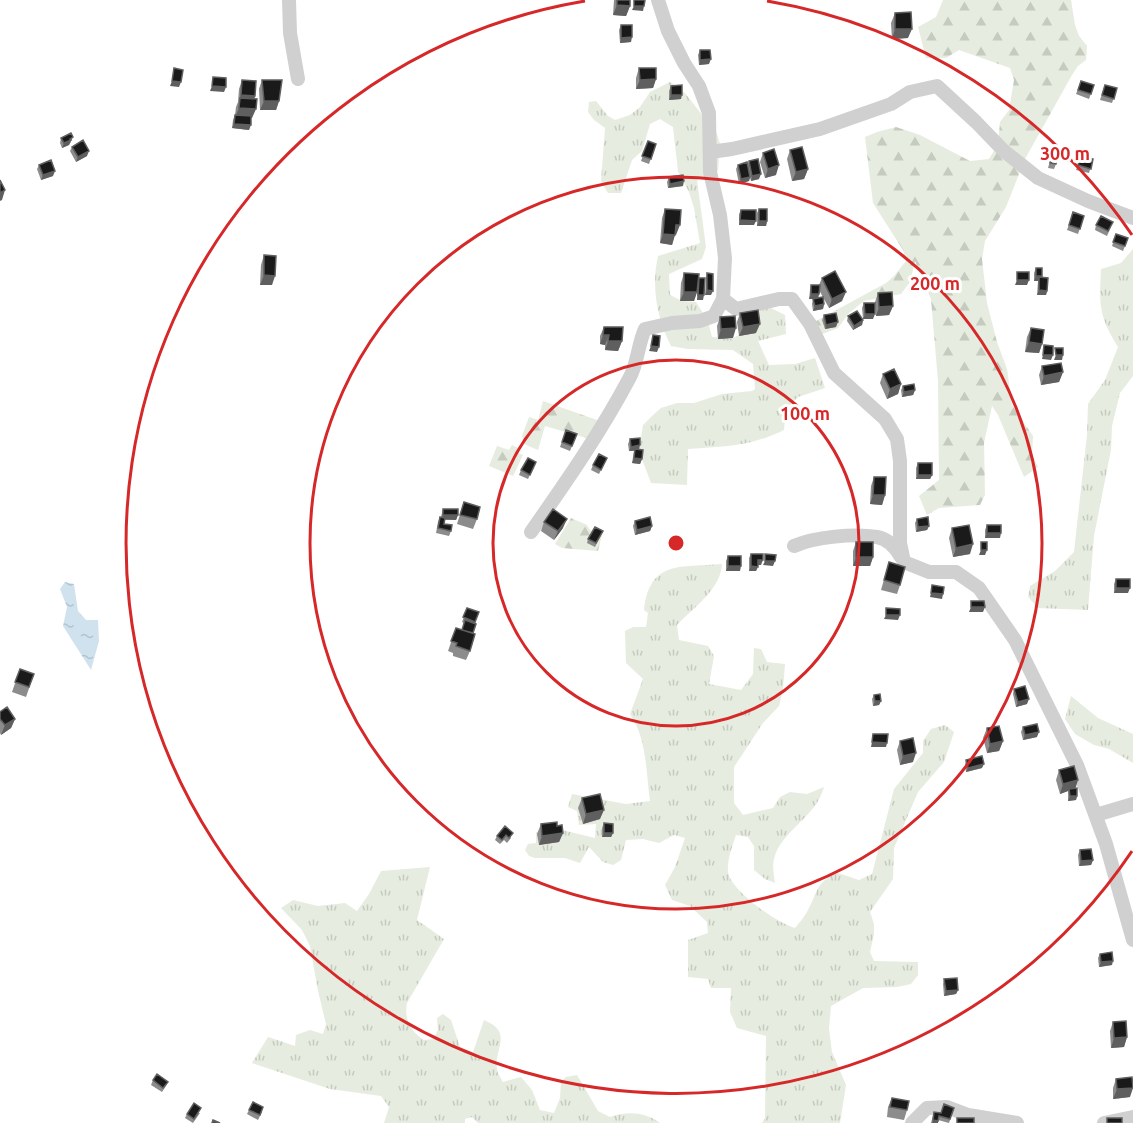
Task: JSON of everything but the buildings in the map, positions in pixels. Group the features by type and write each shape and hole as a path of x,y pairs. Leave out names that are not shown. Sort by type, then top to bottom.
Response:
{"street":[{"path":"289,0 290,33 298,79"},
{"path":"531,532 598,435 632,374 645,329 672,323 700,321 714,316 723,299 724,258 720,215 710,172 709,113 699,86 668,31 658,0"},
{"path":"710,152 820,129 891,104 910,92 937,87 1004,151 1038,178 1133,218"},
{"path":"723,299 736,309 778,299 792,299 810,324 834,373 885,419 897,439 900,461 900,528 904,562"},
{"path":"794,546 836,537 877,537 885,540 897,550 904,562 929,572 956,572 979,588 1015,640 1077,765 1107,844 1133,940"},
{"path":"1096,815 1133,804"},
{"path":"912,1123 927,1108 947,1107 968,1114 1017,1123"},
{"path":"1104,1123 1133,1118"}],"green space":[{"path":"943,0 1071,0 1075,25 1079,36 1087,46 1086,60 1072,75 1025,159 1006,207 985,241 982,259 987,303 1007,369 1012,405 1033,436 1032,455 1038,467 1024,477 992,406 984,443 985,495 980,505 939,508 927,515 919,496 939,480 938,381 931,299 915,261 910,282 901,294 864,301 849,313 838,328 820,335 807,326 886,283 906,261 903,250 873,203 865,137 896,127 920,135 970,161 989,159 998,144 1000,122 1009,110 1014,80 1010,68 959,50 946,58 926,58 918,27 936,17"},
{"path":"670,82 685,93 717,134 720,144 718,171 697,180 706,247 702,259 669,274 670,295 682,301 696,302 708,321 712,337 731,339 743,333 744,312 771,308 785,315 786,334 758,341 769,365 795,364 815,358 825,388 798,397 786,409 784,430 771,436 748,443 688,449 687,485 651,483 639,451 643,425 661,408 677,403 694,403 722,394 752,391 755,389 753,364 733,350 688,349 671,346 662,324 655,291 658,256 700,243 694,208 678,171 673,127 660,119 650,124 642,151 632,160 621,193 608,193 601,181 605,128 588,112 589,102 596,101 608,116 615,120 630,115 640,107 650,92"},
{"path":"1133,249 1133,376 1120,393 1112,426 1111,450 1094,536 1088,610 1038,608 1028,597 1030,586 1055,571 1074,552 1087,435 1088,404 1105,380 1118,347 1107,327 1102,310 1101,269 1121,263"},
{"path":"543,401 600,421 590,439 545,426 538,450 524,444 522,436 529,417 538,420"},
{"path":"512,445 518,448 516,452 523,455 513,476 489,466 497,446 509,450"},
{"path":"571,518 602,535 598,551 562,548 555,544"},
{"path":"722,564 712,590 677,625 679,640 708,646 714,656 709,684 741,690 753,674 754,648 761,649 767,662 785,664 779,706 763,723 734,767 734,803 743,815 773,808 780,797 790,792 807,794 824,787 814,807 778,849 773,865 775,883 765,879 754,870 754,846 748,837 736,835 728,863 728,872 737,888 767,913 795,928 826,879 838,873 859,880 872,874 894,789 923,753 923,741 931,729 945,725 954,732 944,762 918,792 894,848 893,879 870,912 874,934 870,952 874,961 918,962 918,975 911,984 897,987 863,988 831,1006 829,1029 832,1052 846,1085 840,1123 762,1123 765,1118 766,1036 737,1028 730,1012 731,988 711,988 708,979 688,977 688,940 708,933 707,922 690,906 672,900 665,885 675,867 685,838 674,835 659,843 643,839 626,840 621,860 613,865 603,862 589,847 580,863 565,858 535,858 529,856 525,850 528,844 536,843 536,832 558,829 595,838 596,824 579,825 577,811 568,807 572,794 626,804 650,801 643,745 630,714 643,679 626,663 625,631 633,627 646,627 648,613 644,610 647,594 653,582 661,574 681,567"},
{"path":"1071,696 1098,718 1133,734 1133,763 1075,734 1065,719"},
{"path":"430,867 417,920 444,939 407,1003 407,1019 415,1033 424,1040 433,1039 438,1030 437,1018 443,1014 451,1020 460,1047 473,1052 484,1020 493,1025 501,1035 497,1061 498,1074 503,1082 521,1077 532,1090 540,1110 554,1113 560,1098 561,1082 566,1077 577,1075 598,1111 610,1117 629,1113 642,1115 660,1123 478,1123 472,1117 465,1119 465,1123 384,1123 389,1107 381,1096 330,1089 252,1063 268,1037 295,1046 296,1035 310,1030 323,1034 326,1024 310,946 302,930 281,908 293,900 318,906 345,903 357,911 381,871"}],"water":[{"path":"65,582 74,584 78,611 86,620 98,620 99,641 91,670 63,626 67,607 60,589"}]}
